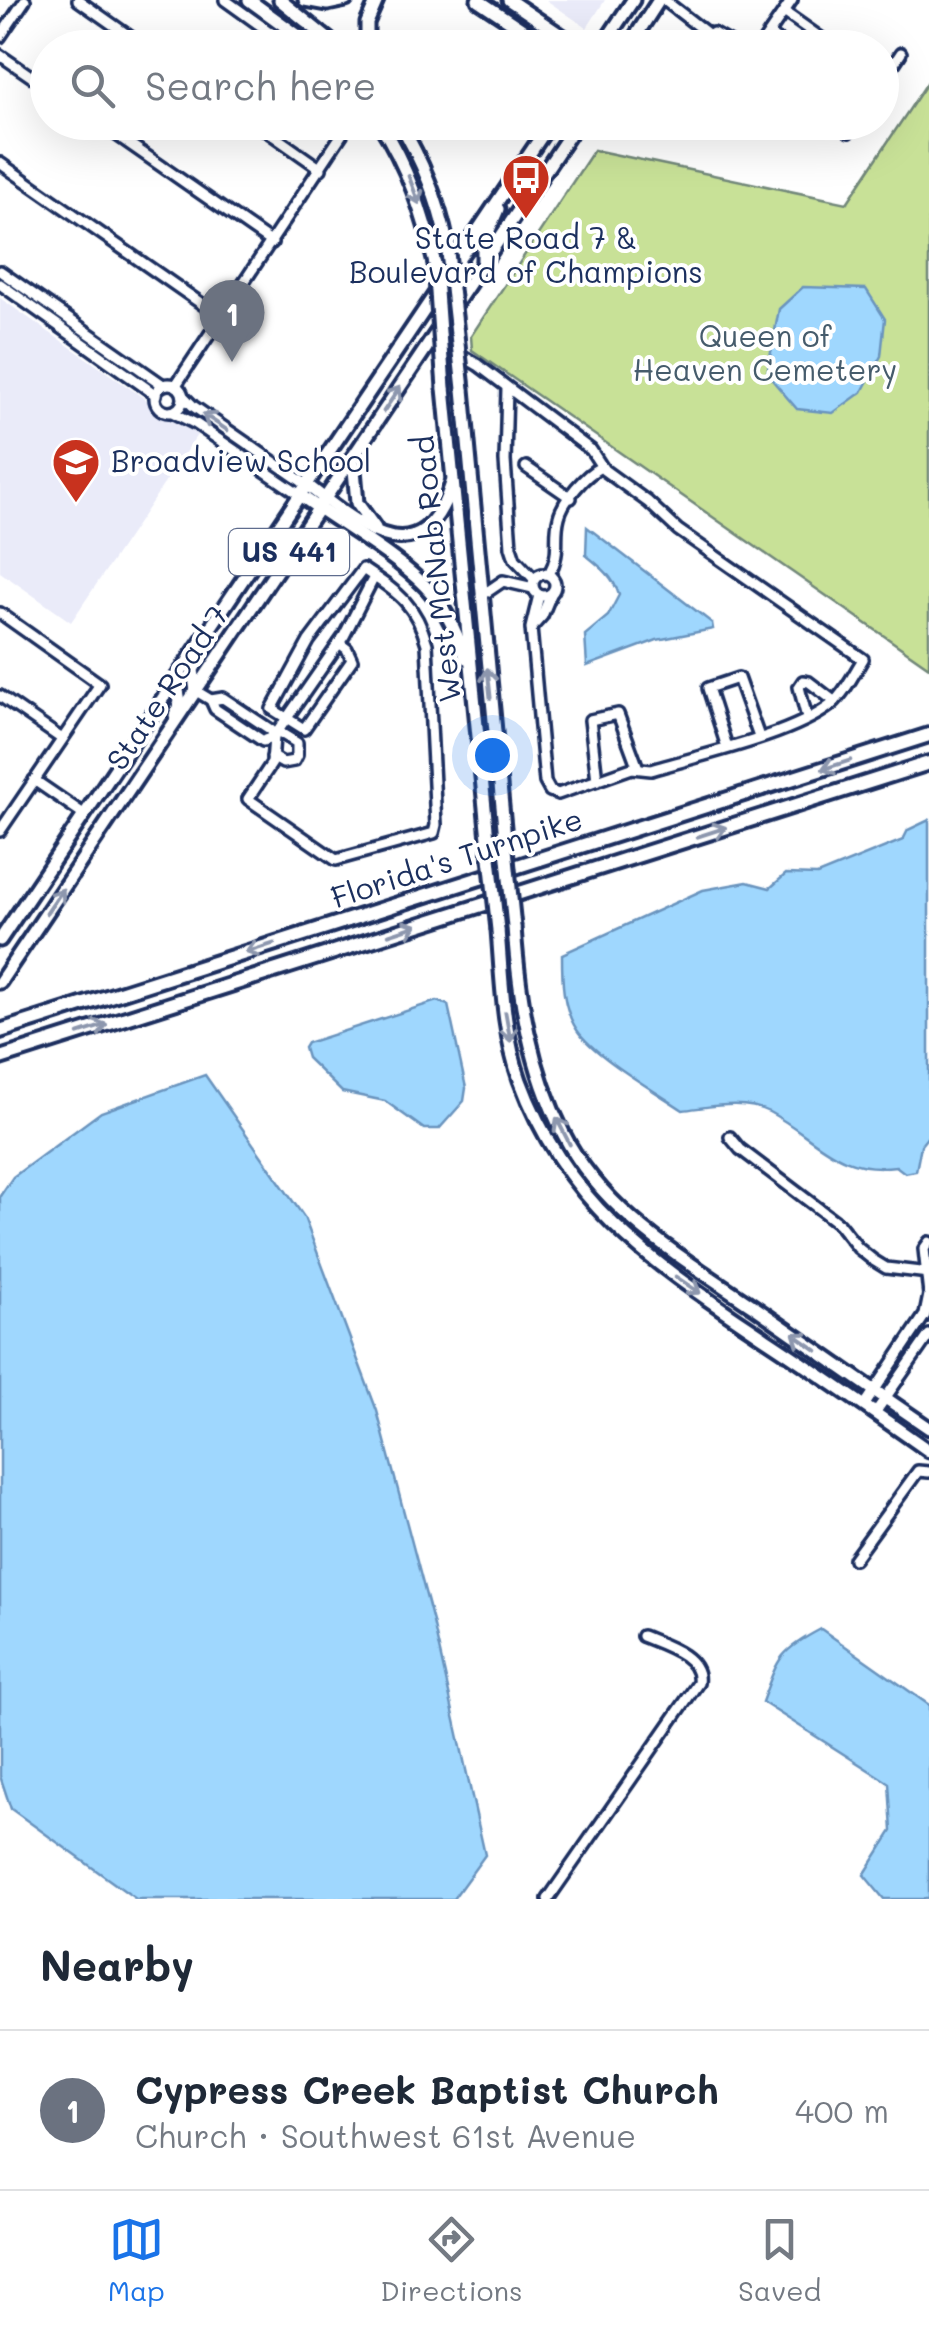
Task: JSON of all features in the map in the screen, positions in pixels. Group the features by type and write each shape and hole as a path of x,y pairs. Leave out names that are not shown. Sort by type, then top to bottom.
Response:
{"highway":[{"name":"Florida's Turnpike","path":"4,1030 929,735"},
{"name":"Florida's Turnpike","path":"0,1058 929,763"}],"main road":[{"path":"249,0 290,30"},
{"path":"280,0 317,30"},
{"path":"305,0 327,4 346,0"},
{"path":"367,30 376,0"},
{"path":"478,0 523,30"},
{"path":"510,0 554,30"},
{"path":"614,30 633,0"},
{"path":"641,30 662,0"},
{"name":"West McNab Road","path":"389,140 408,174 424,216 435,264 507,1022 519,1078 544,1135 574,1182 610,1224 656,1263 929,1450"},
{"name":"West McNab Road","path":"408,140 434,195 446,243 518,988 539,1076 564,1135 621,1210 665,1247 929,1428"},
{"name":"State Road 7","path":"0,940 539,140"},
{"name":"State Road 7","path":"0,982 566,140"},
{"path":"483,263 483,244 510,182"},
{"path":"353,457 356,503 382,535"},
{"path":"322,504 382,535 408,538 432,525 443,511 453,480"},
{"path":"304,490 433,594 453,624 472,671"},
{"path":"196,691 193,670 216,622"},
{"path":"170,729 180,702 176,679"}],"street":[{"path":"0,36 25,0"},
{"path":"78,0 120,30"},
{"path":"225,0 267,30"},
{"path":"662,0 706,30"},
{"path":"772,30 792,0"},
{"path":"784,12 810,30"},
{"path":"0,55 30,76"},
{"path":"124,140 272,244"},
{"path":"280,140 321,169"},
{"path":"176,386 339,140"},
{"path":"0,163 222,318"},
{"path":"0,272 163,385 176,386 193,406 304,490"},
{"path":"0,284 156,396 160,409 172,412 304,490"},
{"path":"432,338 478,364 591,450 601,467 678,530 859,654 863,659 834,700 807,718 759,737 651,770 638,768 558,794 550,791 545,782 531,628 535,588 511,546 505,461 507,388"},
{"path":"156,396 163,385"},
{"path":"172,412 180,408 184,396"},
{"path":"246,457 256,450"},
{"path":"531,628 542,616 556,584 549,574 558,558 559,516 589,472 601,467"},
{"path":"526,468 571,498"},
{"path":"339,643 352,660 304,730 287,718 272,708 309,641 363,569 404,597 421,623 427,644 436,824 434,833 336,860 248,799 268,769 277,734 287,718 339,643 374,577"},
{"name":"West McNab Road","path":"535,588 539,574 549,574"},
{"name":"West McNab Road","path":"481,596 503,581 552,594"},
{"path":"0,613 100,684 0,830"},
{"path":"727,747 708,688 738,678 759,737"},
{"path":"807,718 799,687 802,681 834,700"},
{"path":"196,691 211,700 215,709 263,741 277,734"},
{"path":"0,696 62,739"},
{"path":"211,700 222,698 297,744 294,761 283,763 272,757"},
{"path":"597,780 590,720 618,714 638,768"},
{"path":"252,734 260,722"},
{"path":"34,780 85,815"},
{"path":"730,1137 740,1150 839,1224 873,1260 886,1268 929,1273"},
{"path":"869,1409 925,1316 929,1273 924,1258 929,1242"},
{"path":"879,1394 929,1335"},
{"path":"854,1559 924,1471"},
{"path":"548,1899 700,1678 692,1662 681,1654 642,1636"}],"shaded area":[{"path":"546,0 605,0 587,28"},
{"name":"Broadview School","path":"0,298 197,435 71,622 0,572"}],"green space":[{"name":"Queen of Heaven Cemetery","path":"929,80 929,667 472,350 471,336 594,150 847,203 889,140 899,140 899,125"}],"water":[{"path":"803,287 866,289 885,319 881,356 862,392 833,413 797,409 767,374 779,309"},
{"path":"587,527 712,623 713,629 657,640 587,666 585,635 608,616 619,595 610,577 586,555"},
{"path":"929,820 929,1135 921,1145 916,1171 905,1173 896,1166 875,1167 842,1159 759,1108 726,1105 683,1110 611,1062 577,1030 566,1003 562,954 703,890 747,882 770,888 786,874 817,875 903,840 908,830"},
{"path":"437,1001 448,1005 466,1088 464,1101 439,1129 424,1129 385,1101 342,1092 307,1058 307,1043"},
{"path":"205,1075 304,1217 377,1411 433,1622 485,1855 453,1899 136,1899 11,1809 0,1776 0,1196 13,1177 101,1112"},
{"path":"821,1629 929,1705 929,1899 884,1899 864,1875 892,1831 889,1783 762,1702 782,1657"}],"place":[{"name":"State Road 7 & Boulevard of Champions","path":"526,220"},
{"name":"Cypress Creek Baptist Church","path":"232,362"},
{"name":"Broadview School","path":"76,504"}]}
